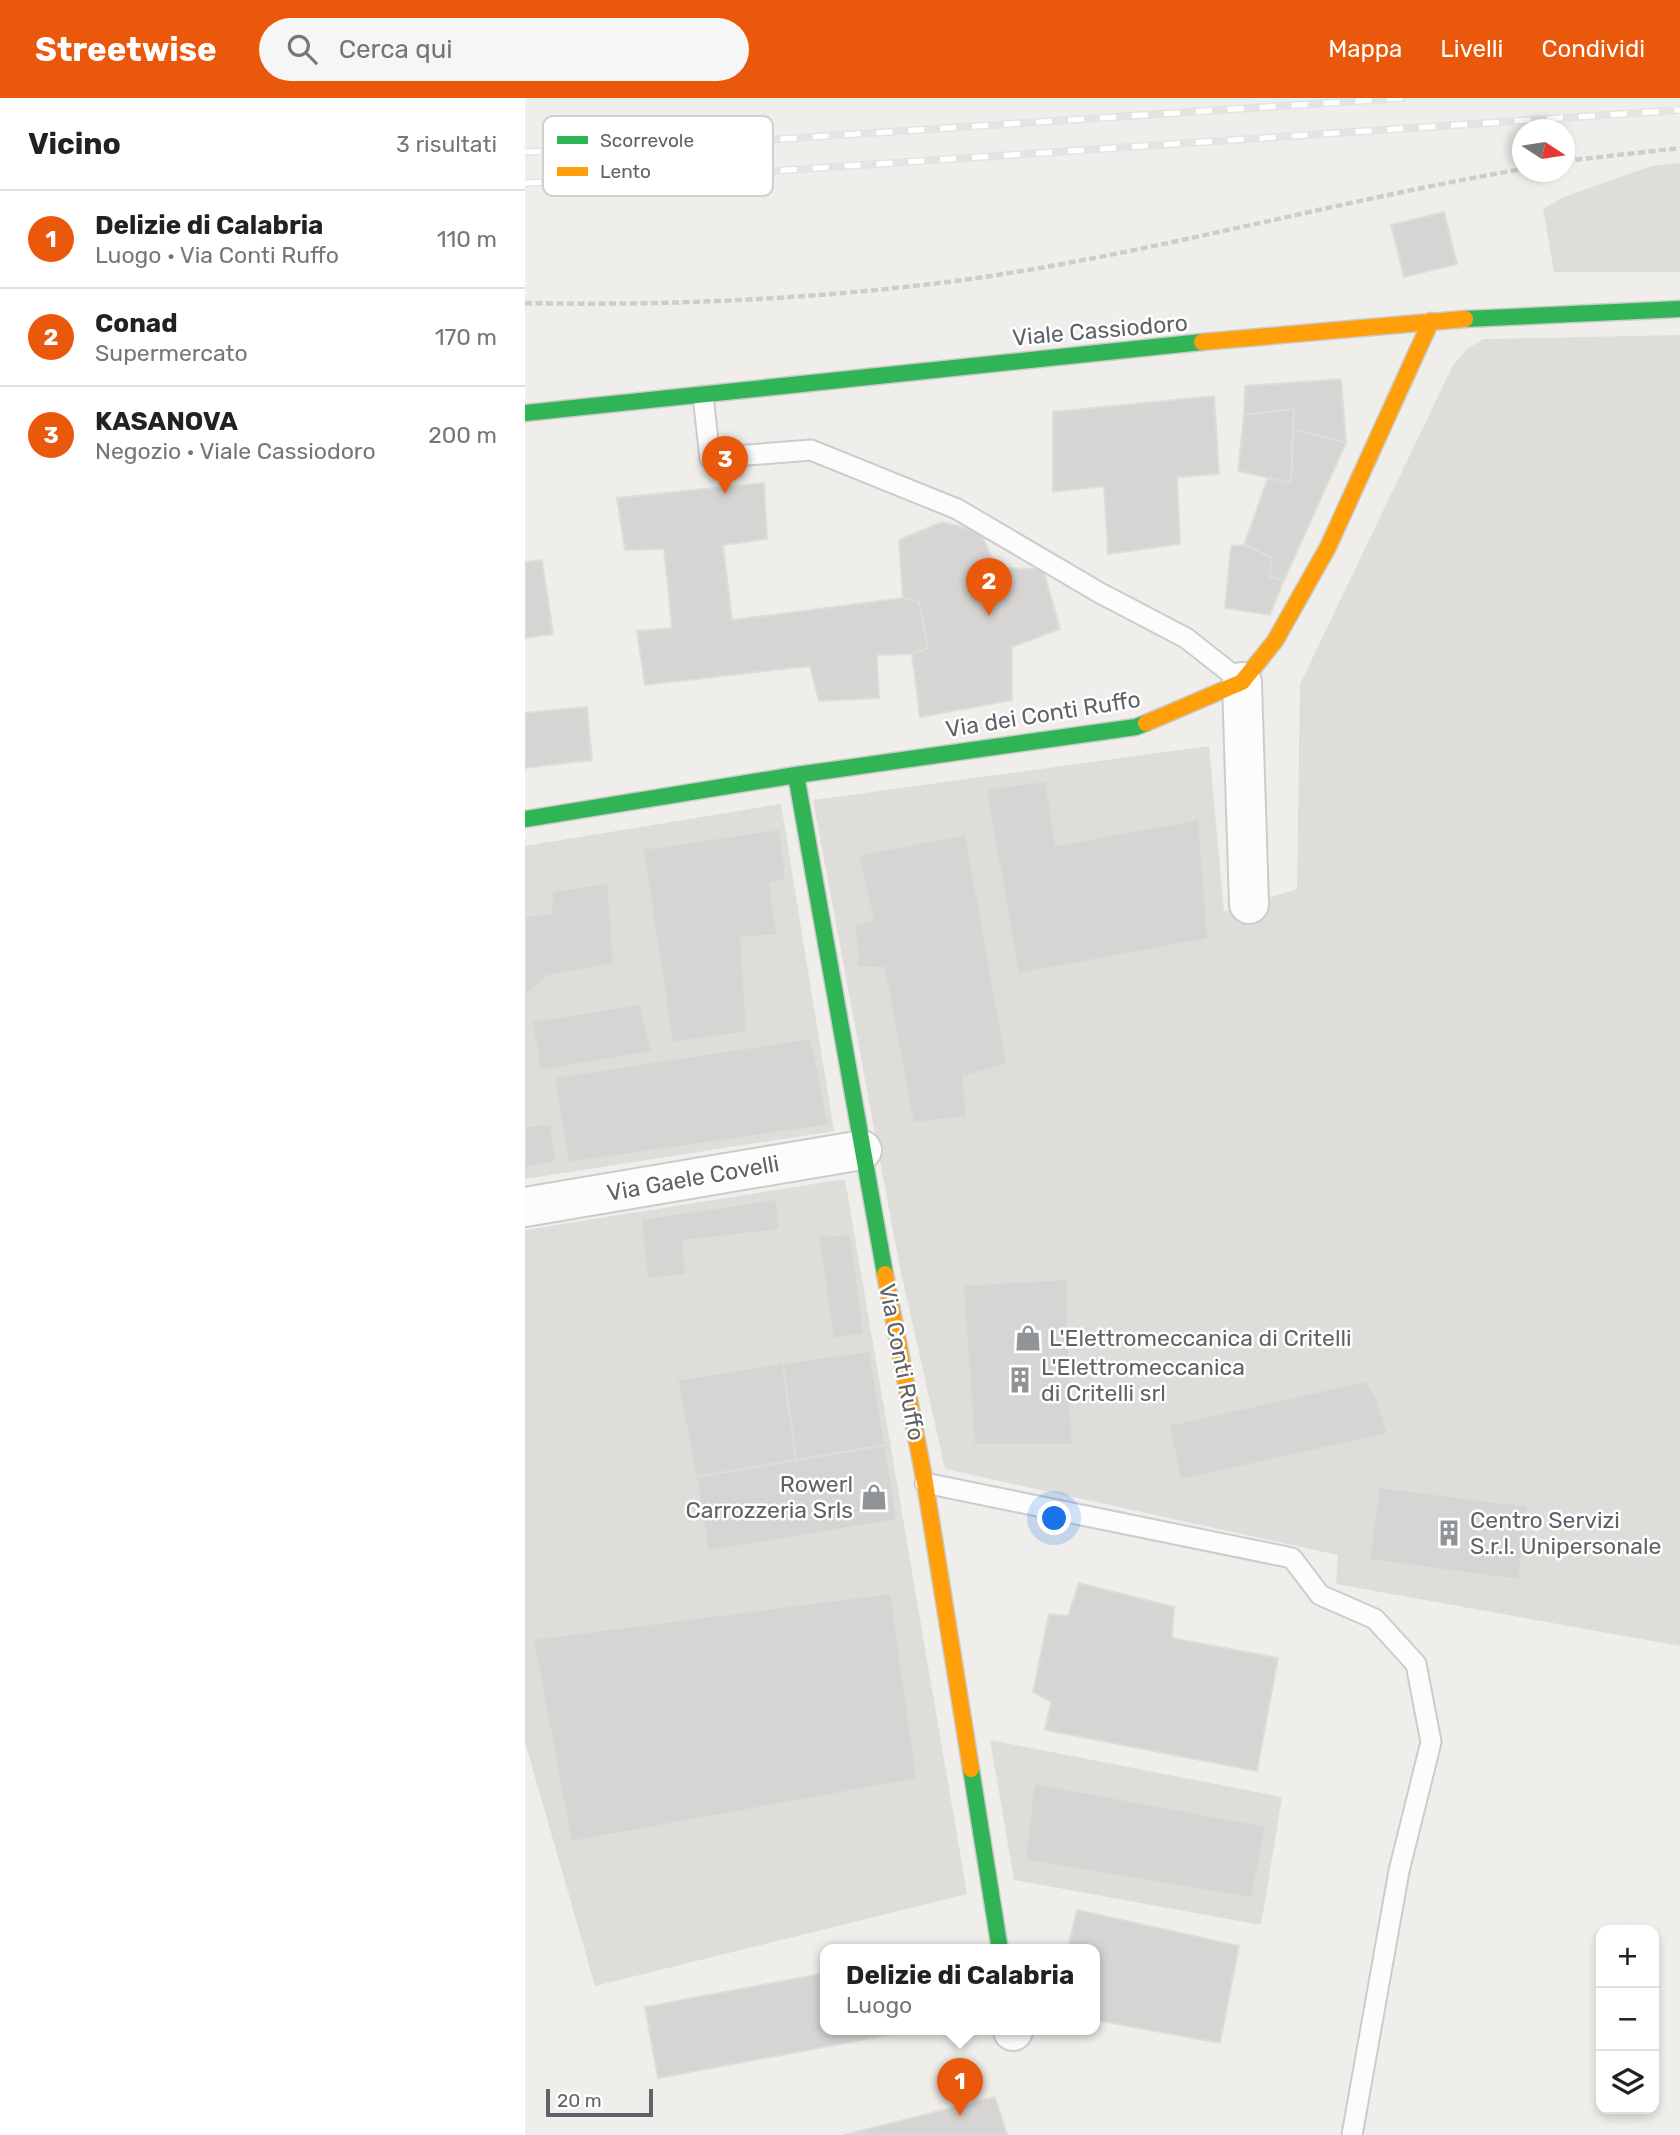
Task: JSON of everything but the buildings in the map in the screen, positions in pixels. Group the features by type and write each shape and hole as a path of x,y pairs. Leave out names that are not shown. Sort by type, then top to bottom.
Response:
{"street":[{"name":"Viale Cassiodoro","path":"525,413 703,396 855,376 1431,321 1680,309"},
{"name":"Via dei Conti Ruffo","path":"525,819 796,775 1136,727 1242,682 1275,641 1328,547 1431,321"},
{"path":"1242,682 1249,904"},
{"name":"Via Conti Ruffo","path":"796,775 862,1150 925,1483 999,1944"},
{"name":"Via Gaele Covelli","path":"525,1207 862,1150"}],"lane":[{"path":"703,396 710,458 811,450 957,509 1100,593 1186,638 1242,682"},
{"path":"925,1483 1292,1558 1320,1595 1375,1619 1416,1664 1431,1742 1399,1871 1352,2135"}],"path":[{"path":"1575,161 1680,148"},
{"path":"525,303 614,305 771,299 964,279 1209,235 1426,185 1512,171"}],"shaded area":[{"path":"1680,163 1680,272 1554,272 1543,209 1564,197 1651,166"},
{"path":"1680,335 1680,1646 1336,1584 1338,1555 945,1469 900,1268 813,800 1209,746 1224,911 1297,889 1300,684 1453,365 1467,349 1483,339"},
{"path":"781,804 834,1131 525,1179 525,846"},
{"path":"845,1179 967,1894 595,1986 525,1742 525,1230"},
{"path":"990,1740 1282,1797 1261,1925 1014,1880"}],"railway":[{"path":"773,139 1403,98"},
{"path":"773,171 1680,110"},
{"path":"525,152 543,151"},
{"path":"525,183 543,182"}],"traffic: fast":[{"path":"1465,319 1680,309"},
{"path":"525,413 1202,342"},
{"path":"525,819 796,775 1136,727 1146,723"},
{"path":"796,775 885,1274"},
{"path":"971,1769 999,1944"}],"traffic: slow":[{"path":"1202,342 1465,319"},
{"path":"1146,723 1242,682 1275,641 1328,547 1431,321"},
{"path":"885,1274 925,1483 971,1769"}],"place":[{"name":"KASANOVA","path":"725,494"},
{"name":"Conad","path":"989,616"},
{"name":"L'Elettromeccanica di Critelli","path":"1028,1338"},
{"name":"L'Elettromeccanica di Critelli srl","path":"1020,1380"},
{"name":"Rowerl Carrozzeria Srls","path":"874,1497"},
{"name":"Centro Servizi S.r.l. Unipersonale","path":"1449,1533"},
{"name":"Delizie di Calabria","path":"960,2116"}]}
